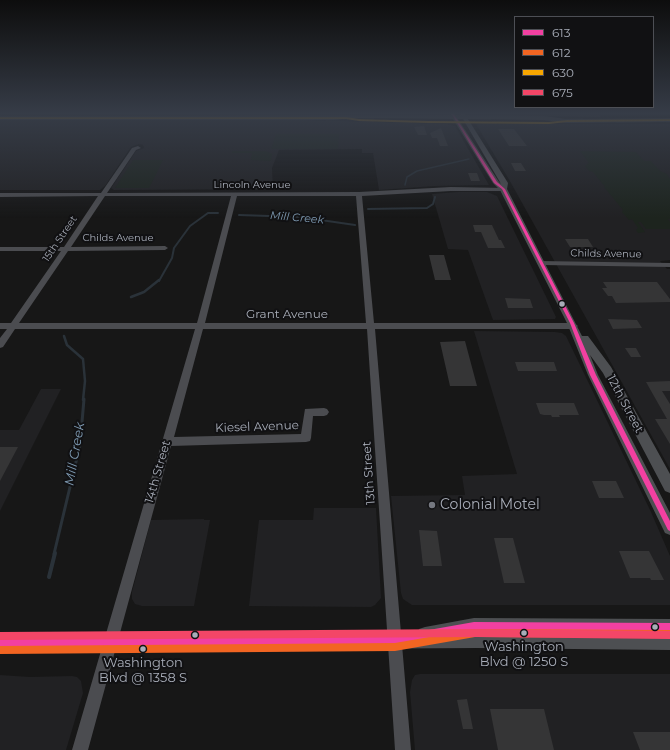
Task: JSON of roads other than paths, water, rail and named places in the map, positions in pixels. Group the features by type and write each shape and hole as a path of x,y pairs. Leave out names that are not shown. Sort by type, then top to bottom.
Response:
{"main road":[{"name":"12th Street","path":"474,148 496,183 503,189 542,263 574,326 593,374 670,528"},
{"name":"12th Street","path":"483,148 505,183 503,189"},
{"name":"12th Street","path":"574,326 607,370 670,487"},
{"path":"395,640 474,626 670,627"},
{"path":"0,643 395,640 670,642"}],"street":[{"name":"15th Street","path":"0,345 134,149 138,148"},
{"name":"Lincoln Avenue","path":"0,195 359,194 456,189 503,189"},
{"name":"14th Street","path":"80,750 109,642 200,326 235,194"},
{"name":"13th Street","path":"359,194 371,326 404,750"},
{"name":"Childs Avenue","path":"0,249 165,248"},
{"name":"Childs Avenue","path":"542,263 670,265"},
{"name":"Grant Avenue","path":"0,326 574,326"},
{"name":"Kiesel Avenue","path":"167,440 175,442 306,438 308,412 324,412"}],"waterway":[{"name":"Mill Creek","path":"405,185 407,177 417,171 469,159"},
{"name":"Mill Creek","path":"368,209 427,208 433,204 435,197"},
{"name":"Mill Creek","path":"159,281 172,258 174,248 190,226 208,213 218,213"},
{"name":"Mill Creek","path":"239,215 300,217 355,225"},
{"name":"Mill Creek","path":"131,297 144,292 159,280"},
{"name":"Mill Creek","path":"64,336 67,345 83,359 85,381 83,400"},
{"name":"Mill Creek","path":"54,554 80,445 84,399"},
{"name":"Mill Creek","path":"49,577 55,553"}],"place":[{"name":"Colonial Motel","path":"432,505"},
{"name":"Washington Blvd @ 1250 S","path":"524,633"},
{"name":"Washington Blvd @ 1358 S","path":"143,649"}]}
